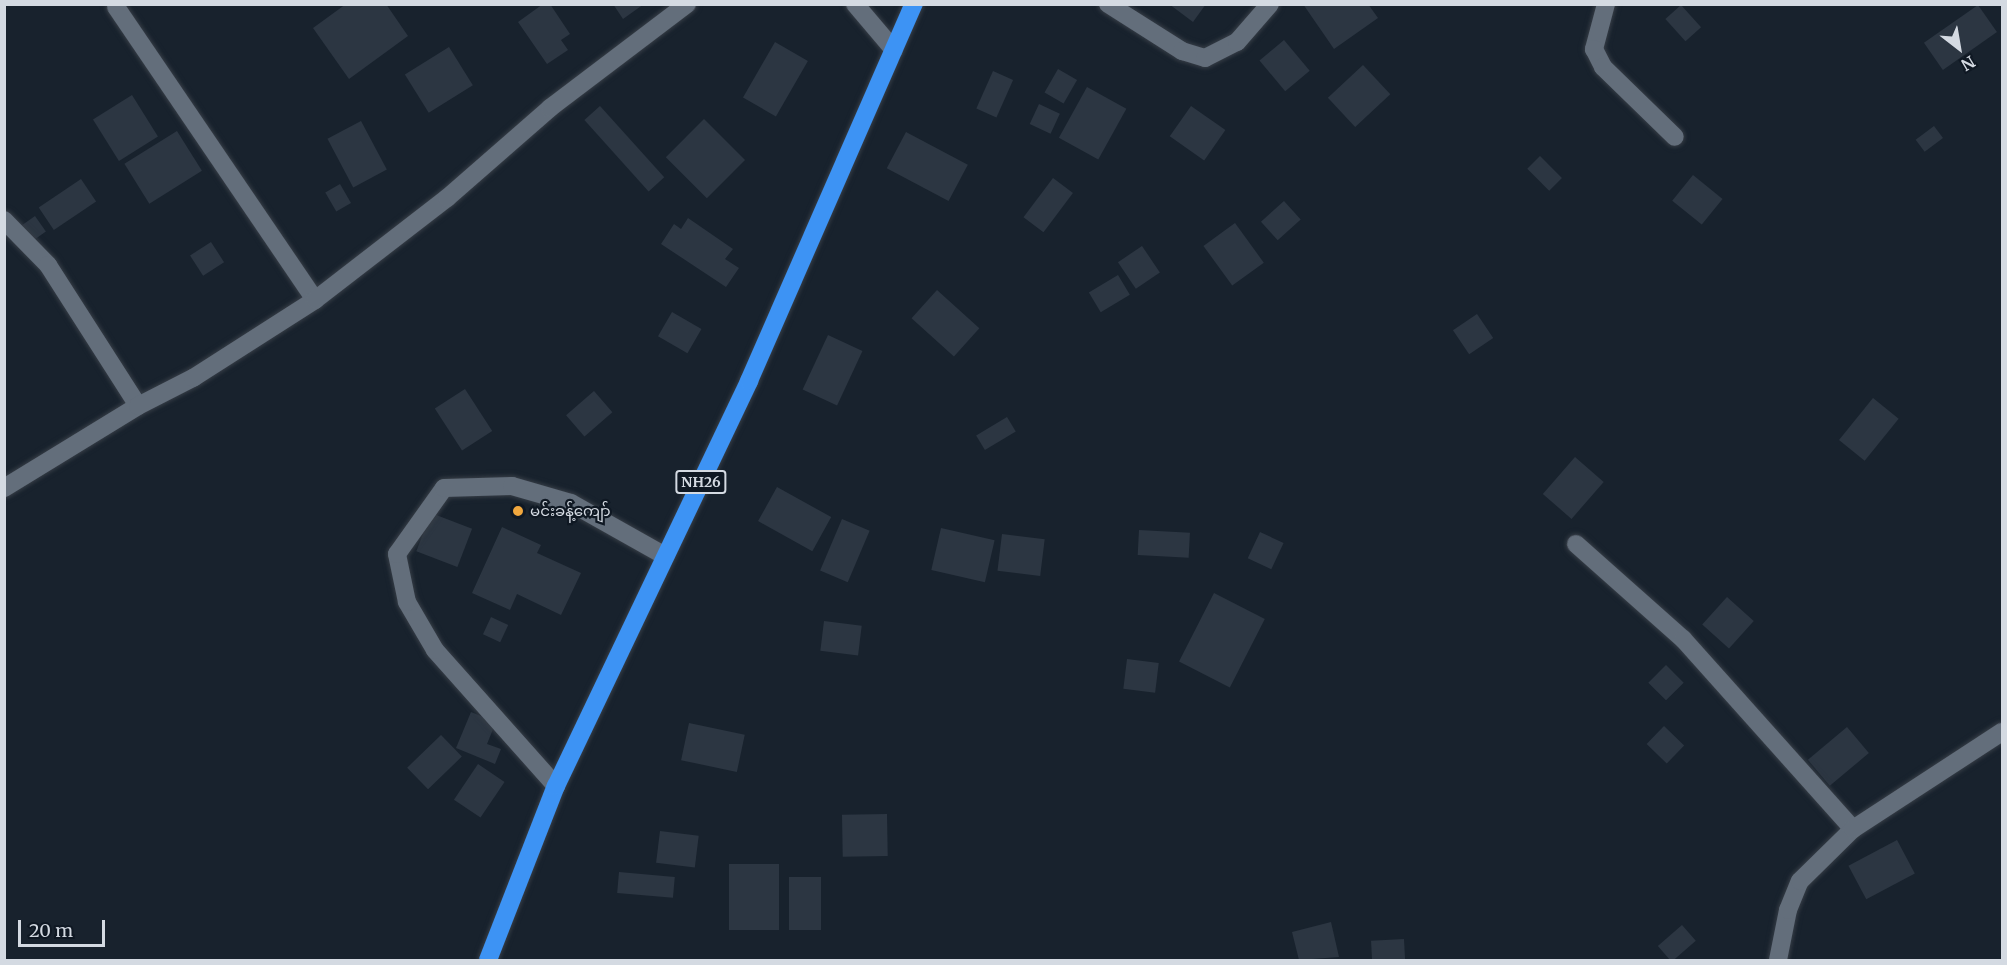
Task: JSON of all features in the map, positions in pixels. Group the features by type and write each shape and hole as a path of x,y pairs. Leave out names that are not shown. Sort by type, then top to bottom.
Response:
{"highway":[{"name":"NH26","path":"488,960 556,786 749,381 914,4"}],"street":[{"path":"4,488 138,406 193,378 315,300 447,198 550,108 687,4"},
{"path":"855,4 894,50"},
{"path":"1108,4 1182,51 1205,58 1237,42 1270,4"},
{"path":"1606,4 1594,49 1603,68 1675,137"},
{"path":"116,7 315,300"},
{"path":"4,219 48,265 138,406"},
{"path":"556,786 435,650 407,602 397,554 444,488 512,486 571,503 665,556"},
{"path":"1576,544 1683,639 1852,829"},
{"path":"1778,960 1788,910 1800,881 1852,829 2002,732"}],"building":[{"path":"346,4 386,4 408,36 349,79 313,28"},
{"path":"543,4 550,4 570,34 561,40 568,50 547,64 518,22"},
{"path":"613,4 644,4 623,19"},
{"path":"1169,4 1206,4 1193,22"},
{"path":"1303,4 1368,4 1378,18 1334,49"},
{"path":"1681,5 1701,27 1685,41 1665,19"},
{"path":"1978,5 1997,32 1943,70 1924,43"},
{"path":"1284,40 1310,71 1285,91 1259,61"},
{"path":"775,42 808,61 776,116 743,97"},
{"path":"449,47 473,85 429,113 405,75"},
{"path":"1363,65 1390,94 1355,127 1328,98"},
{"path":"1058,69 1077,80 1064,103 1044,92"},
{"path":"993,71 1013,80 996,117 976,108"},
{"path":"1087,87 1126,109 1098,160 1059,138"},
{"path":"132,95 158,137 119,161 93,119"},
{"path":"1039,104 1060,114 1051,134 1030,124"},
{"path":"600,106 664,177 649,191 584,120"},
{"path":"1191,106 1225,130 1204,160 1170,136"},
{"path":"704,119 745,160 707,198 666,157"},
{"path":"361,121 387,170 353,187 327,139"},
{"path":"1934,126 1943,138 1925,152 1916,140"},
{"path":"177,131 202,171 149,204 124,164"},
{"path":"906,132 968,165 949,201 887,168"},
{"path":"1540,156 1562,178 1549,191 1527,169"},
{"path":"1693,175 1723,199 1702,225 1672,201"},
{"path":"1053,178 1073,193 1043,232 1024,217"},
{"path":"81,179 96,201 54,230 39,208"},
{"path":"340,184 351,203 336,212 325,193"},
{"path":"1284,201 1301,220 1278,240 1261,222"},
{"path":"35,216 46,232 33,241 22,225"},
{"path":"688,218 733,249 725,259 739,268 726,287 661,244 674,224 681,229"},
{"path":"1235,223 1264,263 1232,286 1203,246"},
{"path":"211,242 224,262 203,276 190,256"},
{"path":"1142,246 1160,273 1136,289 1118,262"},
{"path":"1118,275 1130,295 1101,312 1089,293"},
{"path":"937,290 979,328 954,356 912,318"},
{"path":"672,312 701,329 687,353 658,336"},
{"path":"1477,314 1493,338 1469,354 1453,330"},
{"path":"828,335 862,351 837,405 803,389"},
{"path":"465,389 492,431 462,451 435,409"},
{"path":"594,391 612,412 584,436 566,415"},
{"path":"1873,398 1899,419 1865,461 1839,440"},
{"path":"1007,417 1016,432 985,450 976,436"},
{"path":"1575,457 1604,482 1572,519 1543,494"},
{"path":"777,487 831,517 812,551 758,521"},
{"path":"431,513 472,529 457,567 416,551"},
{"path":"842,519 870,531 848,582 820,571"},
{"path":"502,527 541,545 537,553 581,573 561,615 517,594 510,610 472,593"},
{"path":"941,528 995,540 985,582 931,570"},
{"path":"1139,530 1190,533 1189,558 1138,555"},
{"path":"1260,532 1284,543 1271,569 1248,558"},
{"path":"1002,534 1045,539 1040,576 997,571"},
{"path":"1214,593 1265,619 1230,687 1179,662"},
{"path":"1727,597 1754,621 1729,649 1702,624"},
{"path":"491,617 508,625 500,642 483,634"},
{"path":"824,621 862,626 858,655 820,651"},
{"path":"1127,659 1159,663 1155,693 1123,689"},
{"path":"1666,665 1684,683 1666,700 1648,683"},
{"path":"471,712 496,722 487,744 501,749 495,764 456,748"},
{"path":"689,723 745,735 737,772 681,760"},
{"path":"1664,726 1684,745 1667,763 1647,744"},
{"path":"1847,727 1869,753 1830,786 1808,760"},
{"path":"441,735 462,757 428,789 407,768"},
{"path":"478,764 505,782 480,818 454,800"},
{"path":"887,814 888,856 843,857 842,815"},
{"path":"660,831 699,836 695,868 656,863"},
{"path":"1897,840 1915,874 1866,899 1848,866"},
{"path":"729,864 779,864 779,930 729,930"},
{"path":"619,872 675,877 673,898 617,893"},
{"path":"789,877 821,877 821,930 789,930"},
{"path":"1331,922 1339,957 1299,960 1292,932"},
{"path":"1682,925 1696,941 1674,960 1670,960 1658,946"},
{"path":"1404,939 1405,960 1372,960 1371,941"}],"place":[{"name":"မင်းခန့်ကျော်","path":"518,511"}]}
